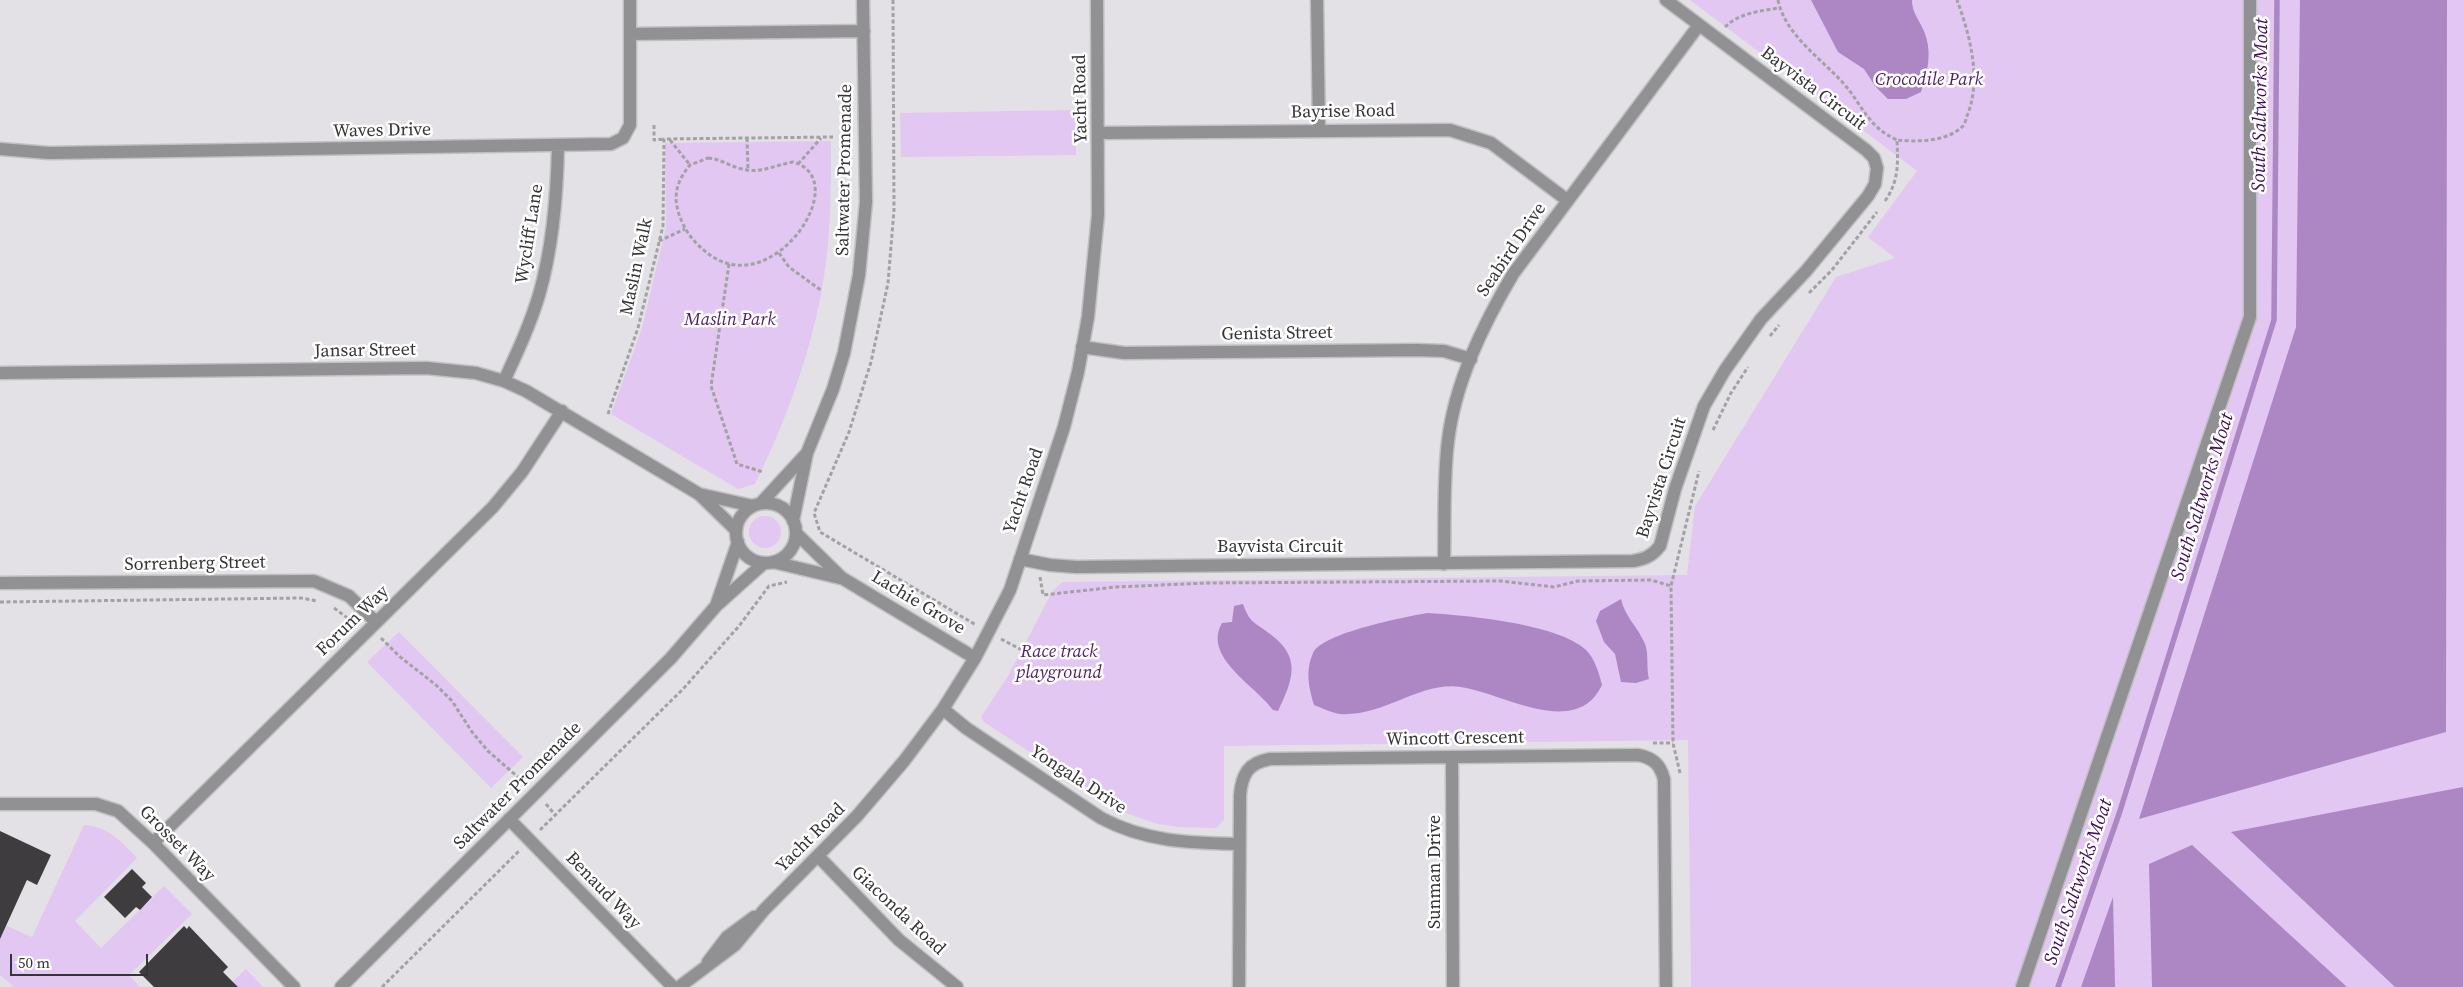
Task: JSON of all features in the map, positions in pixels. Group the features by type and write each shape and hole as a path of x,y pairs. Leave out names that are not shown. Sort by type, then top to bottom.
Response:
{"street":[{"name":"Waves Drive","path":"0,149 49,153 611,144 627,134 631,118 630,0"},
{"name":"Saltwater Promenade","path":"794,527 807,453 833,389 846,344 860,275 866,202 863,0"},
{"name":"Yacht Road","path":"679,987 735,945 764,910 881,789 943,710 990,632 1010,590 1062,434 1082,347 1096,249 1099,133 1097,0"},
{"path":"1317,0 1319,131"},
{"name":"Bayvista Circuit","path":"1020,559 1041,564 1076,567 1444,564 1632,561 1646,558 1655,553 1660,546 1688,447 1704,406 1725,370 1761,319 1806,271 1868,196 1875,184 1877,168 1874,158 1866,150 1666,0"},
{"path":"2022,987 2250,317 2250,0"},
{"name":"Seabird Drive","path":"1444,564 1445,482 1448,439 1457,400 1470,359 1496,303 1513,274 1567,200 1699,25"},
{"path":"631,34 864,31"},
{"name":"Bayrise Road","path":"1099,133 1424,128 1450,130 1471,135 1491,143 1567,200"},
{"name":"Wycliff Lane","path":"504,381 526,332 539,295 551,244 558,146"},
{"name":"Genista Street","path":"1082,347 1124,353 1416,350 1444,351 1470,359"},
{"name":"Jansar Street","path":"0,373 426,368 476,373 504,381 562,412 699,494 737,536"},
{"name":"Forum Way","path":"153,843 493,507 522,472 562,412"},
{"name":"Saltwater Promenade","path":"757,504 807,453"},
{"name":"Jansar Street","path":"699,494 757,504"},
{"path":"757,504 780,506 794,527 790,551 769,562 748,556 737,536 744,512 757,504"},
{"name":"Lachie Grove","path":"794,527 815,552 842,578 975,658"},
{"name":"Saltwater Promenade","path":"716,606 737,536"},
{"name":"Saltwater Promenade","path":"341,987 671,658 716,606 769,562"},
{"name":"Lachie Grove","path":"769,562 802,567 842,578"},
{"name":"Sorrenberg Street","path":"0,583 314,581 349,596 373,625"},
{"name":"Yongala Drive","path":"943,710 966,728 1101,818 1123,830 1179,843 1239,844"},
{"name":"Wincott Crescent","path":"1239,987 1239,844 1242,779 1249,767 1270,759 1638,755 1648,757 1656,762 1661,769 1664,779 1666,987"},
{"name":"Sunman Drive","path":"1452,756 1453,987"},
{"name":"Grosset Way","path":"0,804 84,804 108,807 128,819 294,987"},
{"name":"Benaud Way","path":"509,819 673,987"},
{"name":"Giaconda Road","path":"818,856 899,940 957,987"}],"path":[{"path":"893,0 894,210 888,283 871,362 849,432 814,513 820,532 1022,650"},
{"path":"1778,0 1780,8 1802,43 1845,85 1873,125 1884,134 1897,140 1929,140 1946,136 1963,126 1972,103 1974,71 1966,24 1958,0"},
{"path":"1718,40 1722,30 1730,22 1754,12 1780,8"},
{"path":"654,125 654,140 833,137"},
{"path":"747,138 748,170"},
{"path":"798,164 821,138"},
{"name":"Maslin Walk","path":"608,414 638,328 660,241 663,226 664,139"},
{"path":"670,139 690,164"},
{"path":"1807,295 1832,270 1891,192 1899,167 1897,140"},
{"path":"708,158 748,170 766,170 793,162 798,164 806,169 815,184 814,206 800,231 779,254 764,261 741,265 729,264 718,261 700,248 685,228 674,197 679,181 690,164 708,158"},
{"path":"660,241 685,228"},
{"path":"779,254 789,267 822,291"},
{"path":"729,264 710,386 737,464 763,472"},
{"path":"1769,338 1784,318"},
{"path":"1712,433 1732,393 1753,360"},
{"path":"1680,782 1679,764 1673,743 1671,586 1700,470"},
{"path":"815,552 828,536"},
{"path":"1041,564 1040,576 1043,595 1116,587 1207,583 1501,581 1554,587 1578,581 1651,580 1671,586"},
{"path":"382,987 711,660 769,586 789,582 802,567"},
{"path":"0,602 301,598 321,602"},
{"path":"328,604 349,621 373,625 399,656 441,690 488,751 535,793 556,816"},
{"path":"1644,743 1673,743"}],"green space":[{"path":"1690,0 2463,0 2463,987 1691,987 1688,740 1224,746 1224,820 1216,828 1179,827 1158,824 1120,811 984,722 981,717 1008,676 1052,592 1062,582 1687,575 1695,506 1836,277 1895,258 1868,237 1917,171"},
{"path":"1075,110 1076,155 901,157 900,113"},
{"name":"Maslin Park","path":"831,141 828,244 824,276 811,337 781,426 755,484 738,489 611,414 642,328 666,227 665,143"},
{"path":"765,516 777,520 781,532 777,544 765,548 753,544 749,532 753,520"},
{"path":"399,632 523,757 491,788 367,662"},
{"path":"84,825 93,826 114,836 137,858 75,921 101,948 164,886 192,914 129,975 140,987 14,987 0,975 0,923 32,937"},
{"path":"246,969 263,987 227,987"}],"shaded area":[{"path":"1811,0 1912,0 1914,12 1926,37 1929,53 1926,76 1921,92 1906,99 1888,99 1875,86 1864,69 1838,52"},
{"path":"2300,0 2447,0 2446,732 2139,819 2296,327"},
{"path":"1621,599 1625,611 1646,648 1649,679 1636,683 1621,682 1615,654 1604,642 1596,621 1600,611"},
{"path":"1243,604 1251,619 1280,643 1287,651 1291,660 1292,670 1288,689 1278,711 1273,710 1234,670 1219,648 1218,636 1222,623 1232,622 1234,606"},
{"path":"1427,613 1511,622 1534,627 1573,641 1589,654 1598,671 1602,685 1590,701 1575,709 1557,711 1517,704 1461,687 1431,689 1372,710 1356,713 1340,714 1314,705 1308,673 1313,653 1320,646 1332,639 1365,627"},
{"path":"2463,787 2463,987 2395,987 2231,832"},
{"path":"2192,845 2347,987 2152,987 2149,864"},
{"path":"2113,897 2115,987 2081,987"}],"building":[{"path":"0,831 51,855 37,885 27,880 0,939"},
{"path":"132,869 146,883 142,887 152,897 140,910 136,907 125,918 104,897"},
{"path":"184,926 187,929 189,926 228,967 223,972 238,987 154,987 139,972"}],"waterway":[{"name":"South Saltworks Moat","path":"2058,987 2119,814 2274,320 2277,0"}],"park label":[{"name":"Crocodile Park","path":"1929,80"},
{"name":"Race track playground","path":"1059,662"}]}
